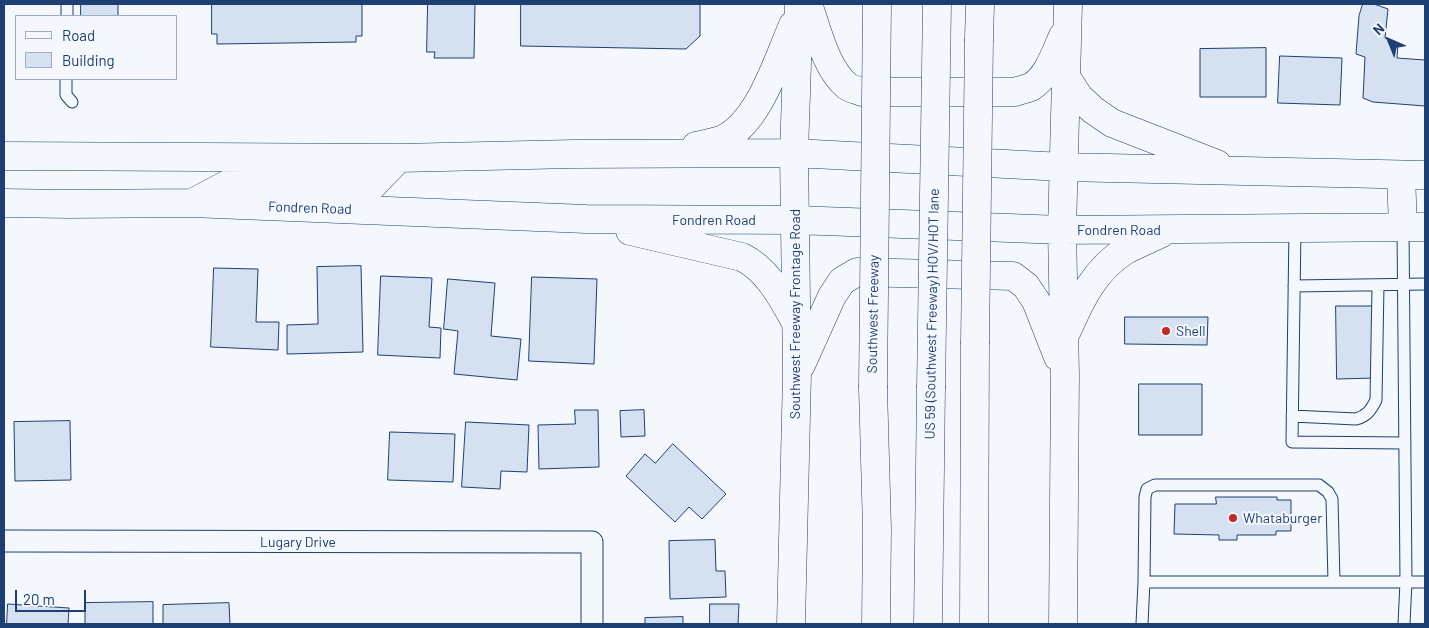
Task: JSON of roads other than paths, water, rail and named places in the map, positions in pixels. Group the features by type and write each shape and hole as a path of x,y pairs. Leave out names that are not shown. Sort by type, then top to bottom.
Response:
{"main road":[{"name":"Southwest Freeway","path":"876,4 873,388 877,528 876,624"},
{"name":"US 59 (Southwest Freeway) HOV/HOT lane","path":"928,624 937,4"},
{"path":"974,624 976,485 975,344 980,4"},
{"path":"802,6 836,72 848,86 862,92 1015,92 1030,87 1040,80 1048,68 1068,14"},
{"path":"670,154 723,139 738,129 753,113 802,6"},
{"name":"Southwest Freeway Frontage Road","path":"791,624 797,374 794,153 802,6"},
{"path":"1063,624 1065,375 1062,230 1068,14"},
{"path":"1066,76 1079,97 1093,110 1112,123 1234,171"},
{"path":"4,156 399,158 794,153 1063,167 1413,175 1414,227"},
{"path":"191,203 230,183 373,184 399,158"},
{"name":"Fondren Road","path":"4,203 191,203 572,218 796,220 1062,230 1414,227"},
{"path":"572,218 742,257 754,263 769,278 781,294 796,324"},
{"path":"1064,337 1081,299 1093,281 1111,261 1128,249 1171,229"},
{"path":"797,374 832,296 842,281 857,272 1013,276 1026,286 1036,301 1065,375"},
{"path":"976,485 994,624"}],"street":[{"name":"Lugary Drive","path":"4,541 592,542 592,624"}],"lane":[{"path":"66,80 66,95 72,102"},
{"path":"1404,624 1406,582 1403,285 1414,227"},
{"path":"1295,228 1292,442 1405,443"},
{"path":"1294,286 1425,284"},
{"path":"1292,416 1356,419 1366,416 1372,408 1376,400 1378,285"},
{"path":"1142,624 1144,497 1147,490 1155,485 1319,484 1328,492 1332,499 1334,582"},
{"path":"1144,582 1425,582"}],"place":[{"name":"Shell","path":"1166,331"},
{"name":"Whataburger","path":"1233,518"}]}
